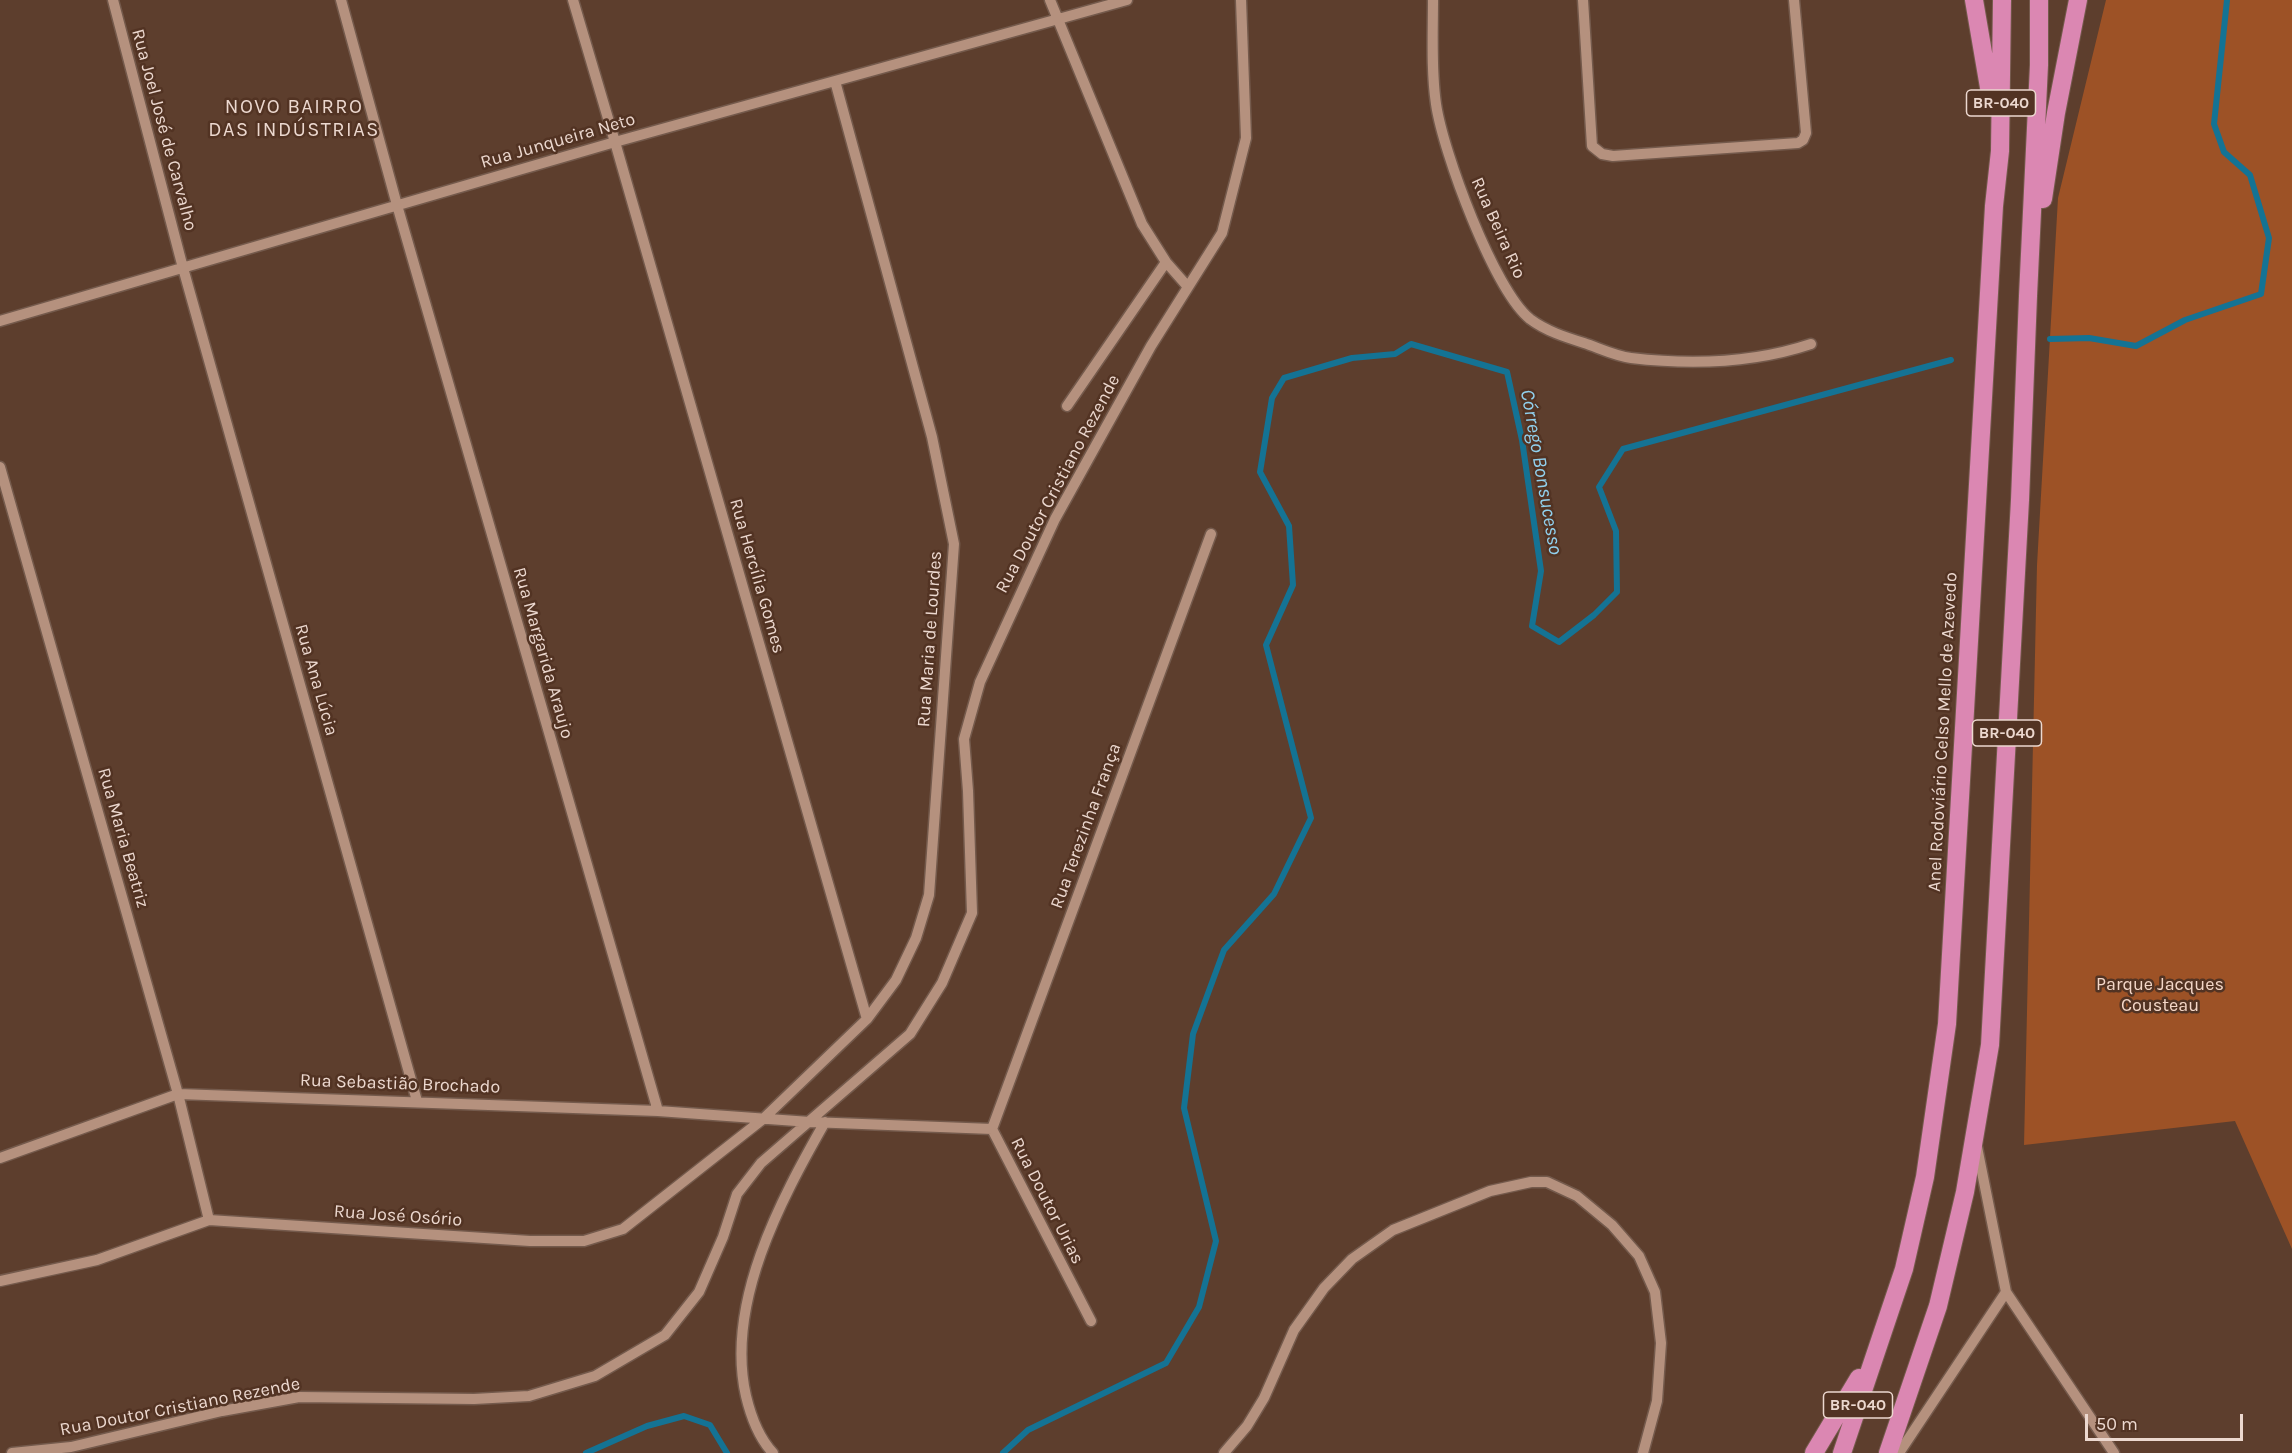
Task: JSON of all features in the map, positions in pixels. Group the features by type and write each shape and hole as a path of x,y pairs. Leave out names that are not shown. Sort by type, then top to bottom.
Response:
{"highway":[{"path":"1974,0 2000,151"},
{"name":"Anel Rodoviário Celso Mello de Azevedo","path":"1842,1453 1904,1269 1925,1177 1947,1024 1994,206 2000,151 2002,0"},
{"name":"BR-040","path":"1888,1453 1938,1306 1965,1192 1989,1045 2020,500 2039,65 2039,0"},
{"path":"2028,296 2056,113 2078,0"},
{"path":"1814,1453 1824,1433 1874,1357"}],"street":[{"name":"Rua Joel José de Carvalho","path":"113,0 183,268"},
{"name":"Rua Margarida Araujo","path":"341,0 397,205 658,1111"},
{"name":"Rua Hercília Gomes","path":"573,0 867,1019"},
{"path":"1050,0 1142,224 1166,262 1188,287"},
{"name":"Rua Junqueira Neto","path":"0,321 615,142 1127,0"},
{"name":"Rua Doutor Cristiano Rezende","path":"12,1453 71,1447 222,1411 299,1397 474,1399 529,1396 595,1376 665,1335 699,1292 723,1237 737,1194 761,1163 910,1034 942,983 972,913 964,739 980,682 1055,519 1151,346 1222,233 1246,138 1241,0"},
{"name":"Rua Beira Rio","path":"1433,0 1436,105 1454,170 1488,252 1511,297 1529,318 1554,333 1629,358 1719,362 1785,353 1811,344"},
{"path":"1583,0 1592,146 1602,154 1613,156 1798,143 1803,140 1806,133 1794,0"},
{"name":"Rua Maria de Lourdes","path":"763,1119 867,1019 896,980 916,938 929,895 954,544 932,436 835,81"},
{"path":"1067,406 1166,262"},
{"name":"Rua Ana Lúcia","path":"183,268 417,1101"},
{"name":"Rua Maria Beatriz","path":"0,467 178,1094 209,1220"},
{"name":"Rua Terezinha França","path":"992,1129 1211,534"},
{"name":"Rua Sebastião Brochado","path":"0,1158 178,1094 658,1111 810,1122"},
{"name":"Rua José Osório","path":"0,1281 97,1260 209,1220 530,1241 584,1241 623,1229 763,1119"},
{"name":"Rua Doutor Urias","path":"810,1122 992,1129 1090,1321"},
{"path":"773,1453 765,1445 750,1415 743,1383 740,1355 745,1312 768,1233 825,1122"},
{"path":"1975,1139 2006,1292 2114,1453"},
{"path":"1224,1453 1247,1426 1264,1398 1294,1330 1324,1288 1352,1259 1393,1230 1490,1191 1531,1182 1547,1182 1577,1196 1612,1225 1639,1256 1655,1292 1661,1343 1657,1401 1642,1453"},
{"path":"1899,1453 2006,1292"}],"green space":[{"name":"Parque Jacques Cousteau","path":"2106,0 2292,0 2292,1249 2235,1121 2024,1145 2037,565 2058,198"}],"waterway":[{"name":"Córrego Bonsucesso","path":"2050,339 2089,338 2136,346 2185,320 2261,294 2269,238 2250,175 2224,152 2214,124 2227,0"},
{"name":"Córrego Bonsucesso","path":"1003,1453 1028,1430 1166,1363 1199,1307 1216,1241 1184,1108 1193,1034 1224,950 1274,894 1311,818 1266,645 1293,585 1289,526 1260,472 1272,398 1284,378 1352,358 1395,354 1411,344 1507,372 1522,440 1541,571 1532,626 1559,642 1594,615 1617,592 1616,531 1599,487 1623,449 1951,360"},
{"name":"Córrego Bonsucesso","path":"586,1453 647,1426 684,1416 710,1425 727,1453"}],"district":[{"name":"NOVO BAIRRO DAS INDÚSTRIAS","path":"294,118"}]}
